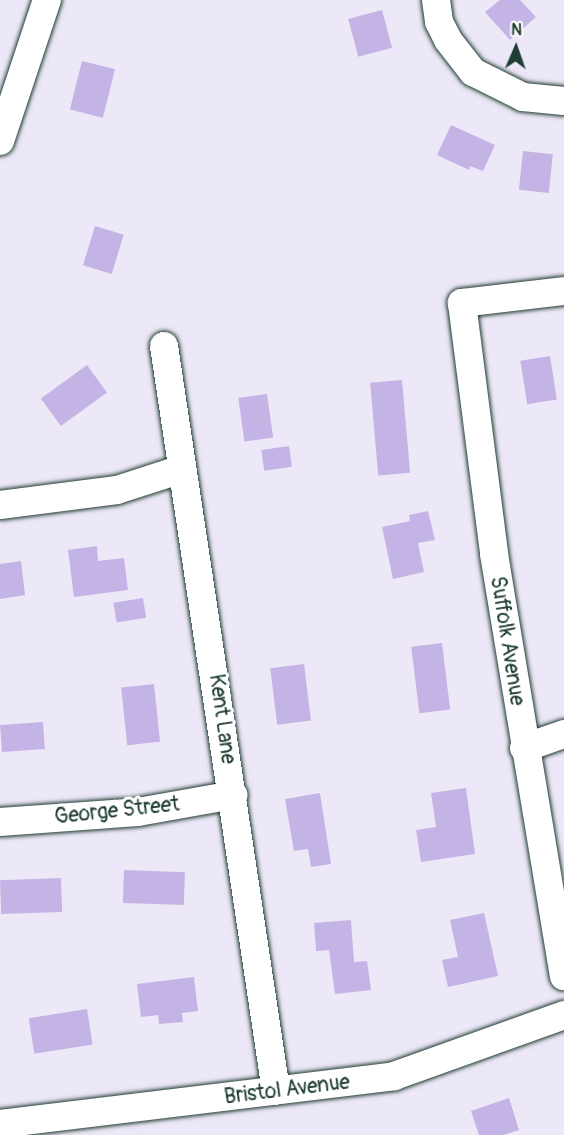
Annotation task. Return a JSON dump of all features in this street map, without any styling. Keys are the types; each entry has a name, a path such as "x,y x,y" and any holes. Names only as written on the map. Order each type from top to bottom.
{"street":[{"path":"0,141 47,0"},
{"path":"436,0 439,22 448,39 473,72 523,97 564,101"},
{"name":"Suffolk Avenue","path":"564,291 462,303 470,387 524,748 564,976"},
{"name":"Kent Lane","path":"164,346 276,1091"},
{"path":"0,505 117,490 182,469"},
{"path":"524,748 564,734"},
{"name":"George Street","path":"0,822 138,812 233,795"},
{"name":"Bristol Avenue","path":"0,1124 394,1076 564,1015"}],"building":[{"path":"500,0 520,0 536,17 510,40 485,12"},
{"path":"382,10 392,48 358,57 348,19"},
{"path":"82,61 115,69 103,118 70,110"},
{"path":"451,125 495,145 483,171 470,166 469,170 437,155"},
{"path":"523,151 553,154 549,193 519,190"},
{"path":"95,226 124,235 112,274 83,265"},
{"path":"550,356 557,399 527,404 520,361"},
{"path":"87,365 107,393 61,426 41,399"},
{"path":"402,380 410,473 378,475 370,383"},
{"path":"267,394 273,438 244,442 238,398"},
{"path":"289,446 292,467 264,471 261,450"},
{"path":"428,511 435,540 418,543 424,572 393,579 382,527 410,521 409,515"},
{"path":"97,546 98,561 124,558 128,590 74,597 68,550"},
{"path":"21,561 25,595 0,599 0,564"},
{"path":"143,598 146,618 116,622 113,603"},
{"path":"442,643 450,710 419,713 411,647"},
{"path":"304,664 311,721 277,725 270,668"},
{"path":"154,684 160,742 127,745 121,687"},
{"path":"43,722 45,749 2,752 0,725"},
{"path":"466,788 475,854 421,862 416,830 436,827 431,793"},
{"path":"320,793 331,864 311,867 308,849 294,851 285,799"},
{"path":"124,870 185,872 184,905 123,903"},
{"path":"61,878 62,912 1,914 0,880"},
{"path":"484,913 498,976 448,987 442,960 458,957 450,920"},
{"path":"351,920 354,962 367,961 371,990 335,994 329,950 316,951 314,923"},
{"path":"194,977 198,1011 182,1013 183,1022 159,1024 158,1015 141,1017 137,984"},
{"path":"87,1009 93,1045 34,1054 29,1018"},
{"path":"509,1098 519,1130 503,1135 479,1135 471,1111"}]}
